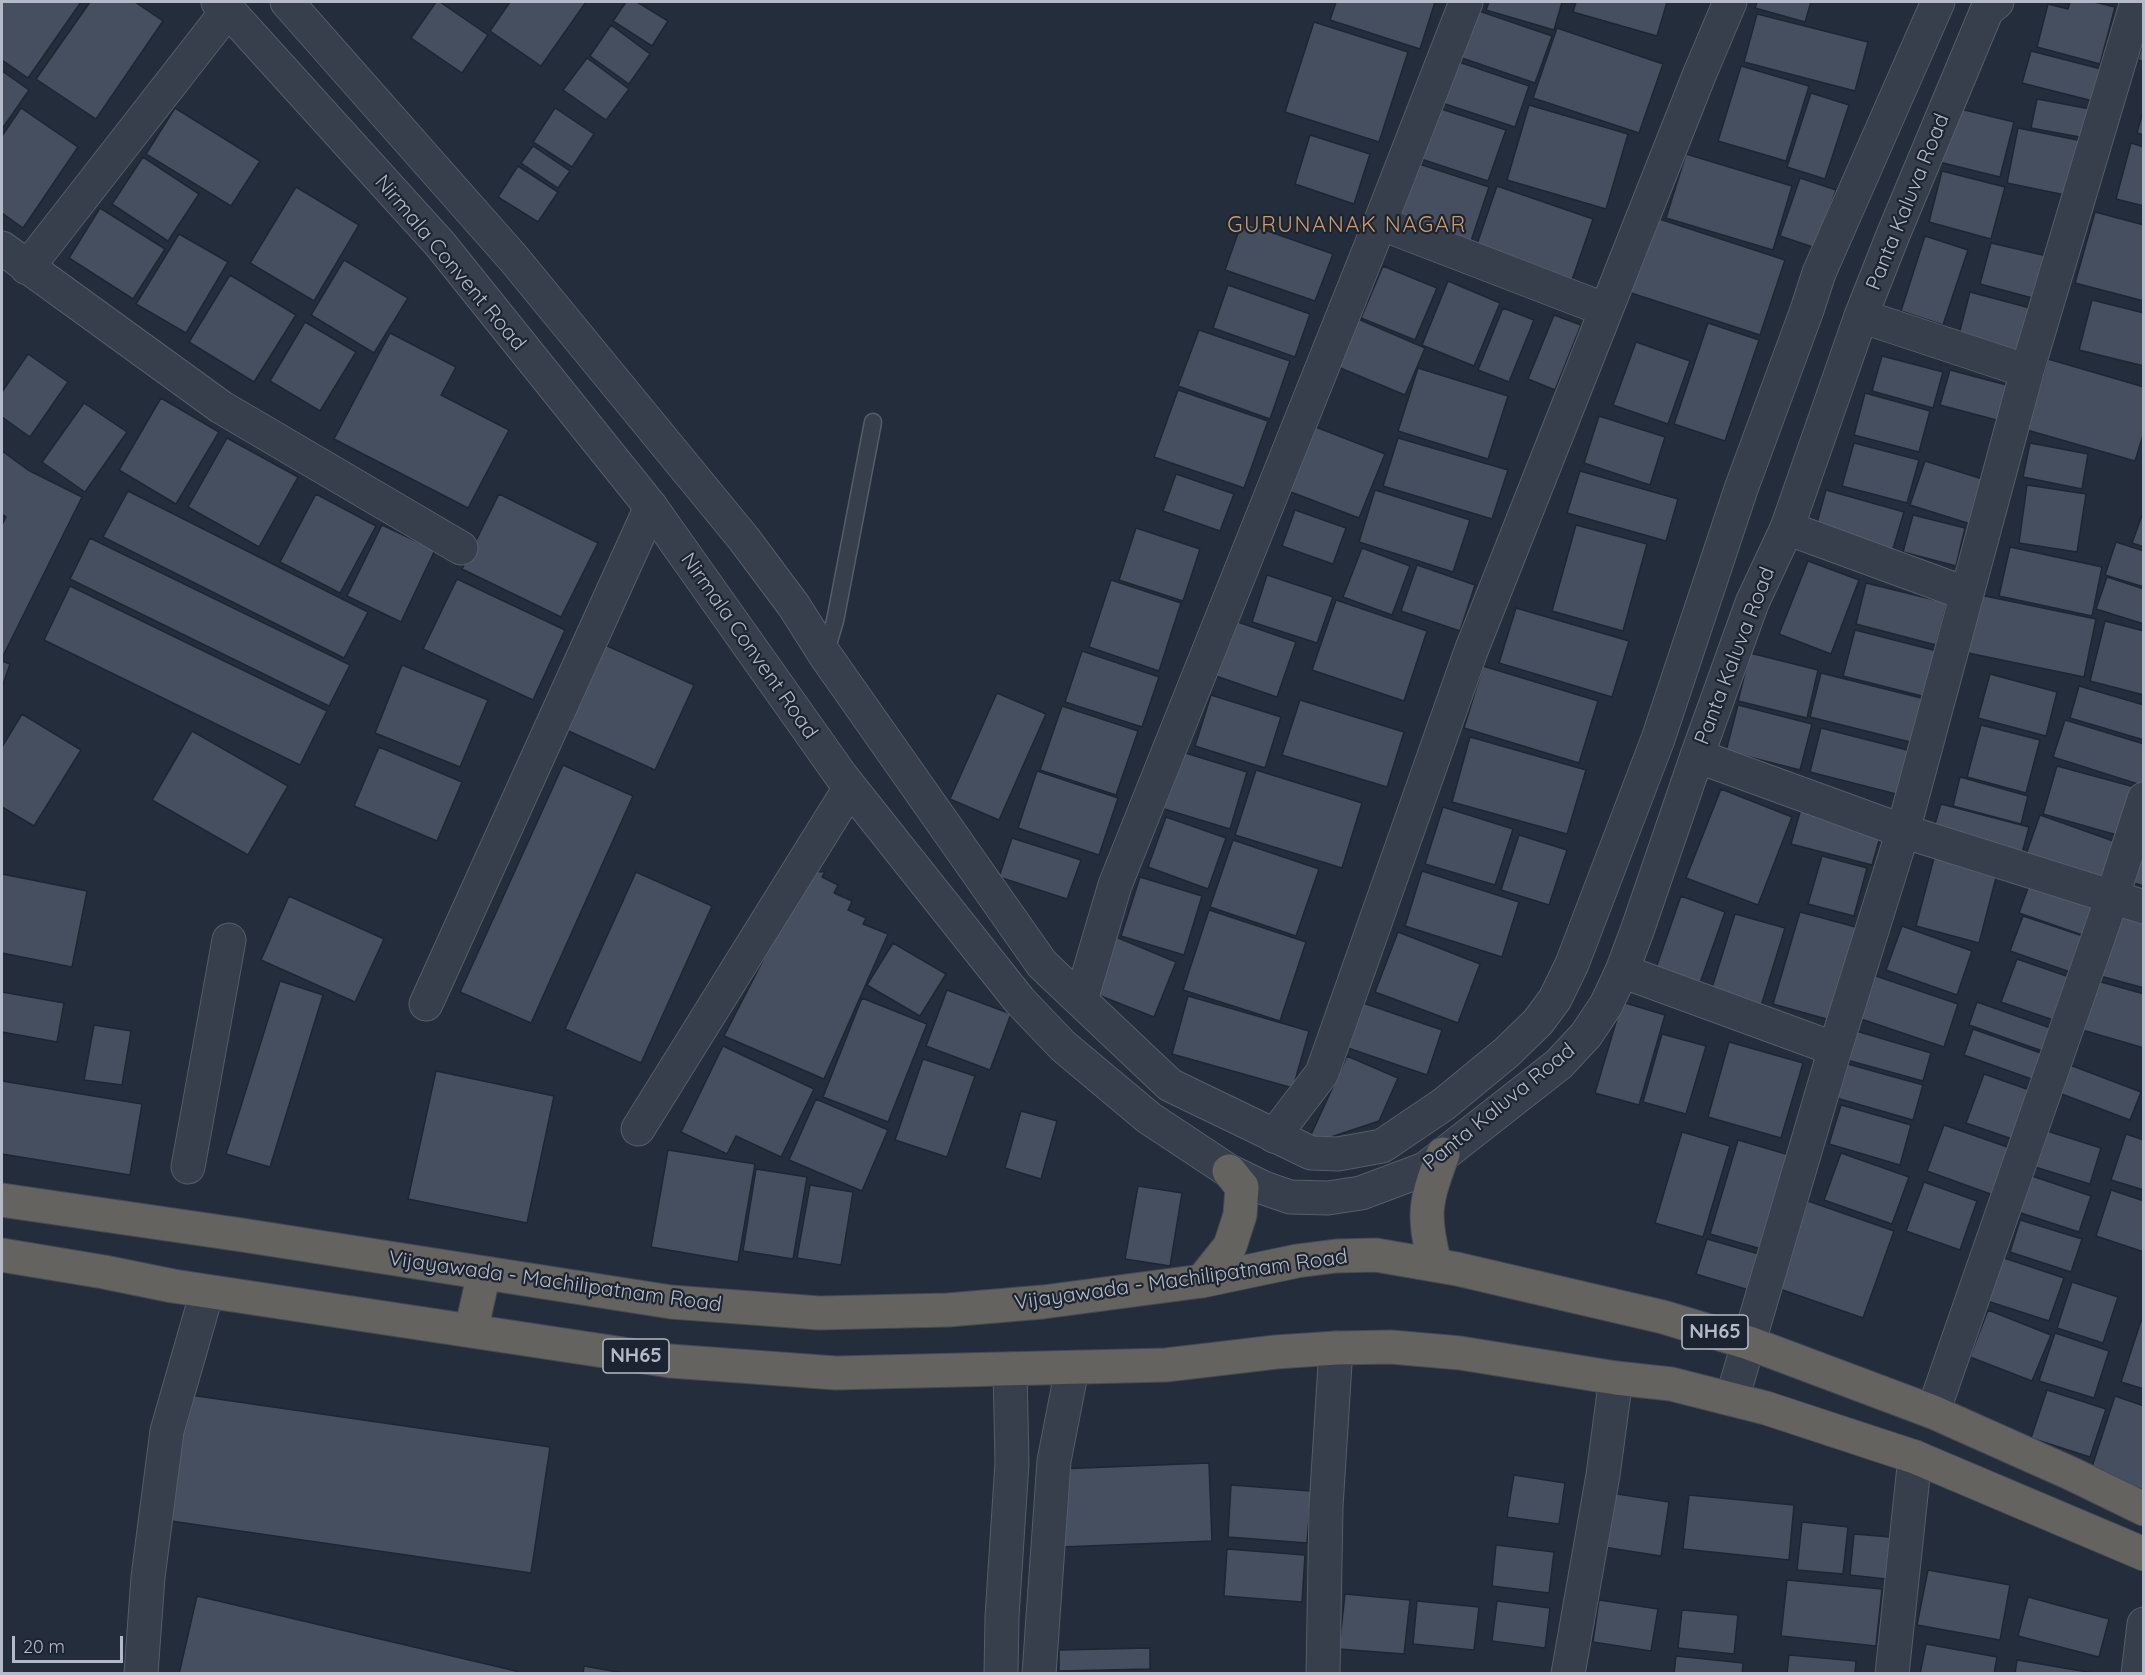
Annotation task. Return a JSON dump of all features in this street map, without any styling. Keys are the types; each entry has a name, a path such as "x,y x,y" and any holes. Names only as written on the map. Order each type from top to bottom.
{"highway":[{"path":"1435,1264 1427,1235 1426,1214 1429,1191 1443,1154"},
{"path":"1202,1281 1230,1246 1240,1215 1242,1186 1229,1171"},
{"name":"Vijayawada - Machilipatnam Road","path":"2,1200 671,1302 819,1313 948,1310 1043,1302 1202,1281 1297,1261 1336,1256 1376,1255 1435,1264 1663,1317 1749,1342 1933,1412 2144,1509"},
{"name":"NH65","path":"2,1255 207,1292 670,1361 836,1373 1166,1365 1276,1352 1336,1348 1391,1347 1460,1353 1616,1378 1671,1384 1766,1408 1916,1457 2144,1554"},
{"path":"471,1331 484,1273"}],"street":[{"path":"287,2 514,259 744,539 794,606 825,655 1042,964 1170,1085 1274,1136 1322,1073 1472,651 1730,2"},
{"path":"1081,1000 1115,885 1466,2"},
{"name":"Panta Kaluva Road","path":"1274,1136 1311,1153 1338,1154 1382,1146 1444,1104 1530,1030 1555,999 1572,963 1658,739 1741,489 1819,273 1938,2"},
{"name":"Panta Kaluva Road","path":"1342,1196 1361,1193 1425,1169 1558,1064 1586,1035 1605,1005 1622,971 1752,603 1787,528 1861,316 1988,10 1997,2"},
{"path":"1732,1399 1835,1049 1903,831 2027,371 2137,2"},
{"path":"223,6 14,258 221,406 460,548"},
{"name":"Nirmala Convent Road","path":"223,6 440,244 651,507 850,788 1020,1001 1063,1046 1149,1118 1229,1171 1264,1188 1290,1197 1342,1196"},
{"path":"1380,223 1606,310"},
{"path":"1861,316 2027,371"},
{"path":"426,1004 651,507"},
{"path":"1787,528 1967,594"},
{"path":"1697,756 1903,831 2144,907"},
{"path":"638,1129 850,788"},
{"path":"1933,1412 2112,898 2144,799"},
{"path":"188,1167 230,940"},
{"path":"1622,971 1835,1049"},
{"path":"141,1674 148,1576 166,1431 207,1292"},
{"path":"1323,1674 1326,1507 1336,1348"},
{"path":"1001,1674 1002,1617 1012,1463 1010,1369"},
{"path":"1039,1674 1054,1461 1072,1369"},
{"path":"1568,1674 1604,1475 1616,1378"},
{"path":"1892,1674 1916,1457"},
{"path":"2138,1674 2144,1624"}],"lane":[{"path":"825,655 835,621 873,422"}],"building":[{"path":"2,2 81,2 28,78 2,60"},
{"path":"90,2 135,2 163,21 96,119 36,79"},
{"path":"436,2 440,2 488,35 462,73 411,38"},
{"path":"510,2 586,2 541,66 490,31"},
{"path":"626,2 637,2 668,21 652,46 613,21"},
{"path":"1336,2 1435,2 1420,49 1330,20"},
{"path":"1489,2 1562,2 1554,30 1486,10"},
{"path":"1576,2 1667,2 1657,36 1573,12"},
{"path":"1757,2 1811,2 1805,22 1755,8"},
{"path":"2070,2 2094,2 2115,7 2100,64 2037,47 2048,4 2068,9"},
{"path":"1476,10 1552,36 1535,83 1459,57"},
{"path":"1757,14 1868,42 1855,91 1744,62"},
{"path":"1314,22 1408,52 1379,142 1285,112"},
{"path":"611,25 650,54 629,84 590,56"},
{"path":"1557,28 1663,64 1639,133 1533,98"},
{"path":"2144,40 2144,62 2138,60"},
{"path":"2031,51 2101,69 2093,101 2022,83"},
{"path":"587,58 629,89 606,120 563,90"},
{"path":"1453,60 1529,86 1515,127 1439,102"},
{"path":"1741,66 1809,86 1786,161 1718,141"},
{"path":"2,71 29,90 2,129"},
{"path":"1811,93 1849,105 1825,179 1787,167"},
{"path":"2037,99 2090,109 2085,138 2031,128"},
{"path":"1429,105 1506,130 1488,181 1412,156"},
{"path":"1529,105 1628,134 1606,209 1507,180"},
{"path":"1948,106 2014,122 2000,177 1935,161"},
{"path":"21,108 78,147 23,228 2,213 2,136"},
{"path":"175,108 260,161 231,206 146,154"},
{"path":"555,108 594,134 572,167 533,142"},
{"path":"2144,108 2144,135 2137,133"},
{"path":"2018,128 2082,141 2070,196 2007,183"},
{"path":"1310,135 1370,154 1354,204 1295,184"},
{"path":"2131,143 2144,147 2144,206 2116,199"},
{"path":"533,146 570,171 558,188 521,163"},
{"path":"1686,154 1792,186 1773,250 1666,218"},
{"path":"143,157 199,194 168,241 112,204"},
{"path":"1407,160 1489,187 1469,247 1388,219"},
{"path":"518,166 558,192 538,222 498,197"},
{"path":"1942,171 2005,187 1991,239 1929,222"},
{"path":"1800,178 1836,190 1816,248 1780,236"},
{"path":"1497,186 1593,219 1572,280 1476,247"},
{"path":"296,187 359,225 314,301 250,263"},
{"path":"100,208 165,249 133,299 69,258"},
{"path":"2095,212 2144,225 2144,301 2075,283"},
{"path":"1647,215 1785,260 1760,335 1622,290"},
{"path":"1242,222 1333,254 1315,301 1225,270"},
{"path":"179,234 228,262 186,333 136,304"},
{"path":"1925,236 1968,250 1943,325 1901,311"},
{"path":"1991,243 2051,257 2040,300 1980,284"},
{"path":"344,260 408,298 374,353 311,315"},
{"path":"1383,266 1437,288 1415,340 1361,318"},
{"path":"230,275 296,315 254,382 189,342"},
{"path":"1448,281 1500,303 1474,366 1422,345"},
{"path":"1228,285 1310,314 1295,357 1213,328"},
{"path":"1970,292 2030,308 2017,353 1958,338"},
{"path":"2092,300 2144,313 2144,366 2079,350"},
{"path":"1503,308 1534,320 1509,382 1478,370"},
{"path":"1554,315 1581,325 1555,390 1528,379"},
{"path":"1358,319 1425,348 1405,395 1338,367"},
{"path":"305,322 356,352 320,411 270,381"},
{"path":"1708,323 1759,340 1725,441 1674,424"},
{"path":"1199,330 1290,361 1270,419 1178,386"},
{"path":"390,333 456,367 441,395 509,430 468,508 334,439"},
{"path":"1636,342 1690,361 1668,424 1613,405"},
{"path":"28,354 68,382 30,437 2,417 2,392"},
{"path":"1882,356 1943,372 1933,408 1872,391"},
{"path":"2048,359 2144,387 2144,432 2135,461 2027,430"},
{"path":"1418,368 1508,396 1488,459 1398,431"},
{"path":"1950,370 2014,387 2004,422 1940,405"},
{"path":"1178,390 1268,421 1244,488 1154,457"},
{"path":"1865,393 1930,411 1919,452 1854,435"},
{"path":"161,398 219,432 176,504 119,470"},
{"path":"84,403 127,432 85,492 42,462"},
{"path":"1599,416 1665,437 1650,485 1584,463"},
{"path":"1308,424 1385,454 1359,518 1283,489"},
{"path":"227,438 298,477 259,547 188,507"},
{"path":"1398,438 1508,470 1492,519 1383,486"},
{"path":"1854,443 1919,460 1907,503 1842,486"},
{"path":"2030,443 2088,454 2082,489 2023,477"},
{"path":"2,451 28,470 82,497 3,656 2,525 6,517 2,514"},
{"path":"1925,461 1992,482 1977,526 1910,505"},
{"path":"1580,471 1678,499 1666,541 1567,513"},
{"path":"1176,474 1234,494 1220,531 1163,511"},
{"path":"2027,485 2086,494 2077,552 2019,543"},
{"path":"1375,490 1470,520 1453,572 1359,542"},
{"path":"1826,490 1904,512 1892,552 1815,530"},
{"path":"128,491 368,612 344,658 103,537"},
{"path":"316,494 376,526 340,593 280,562"},
{"path":"499,494 598,543 561,617 462,569"},
{"path":"1295,510 1346,528 1333,564 1282,546"},
{"path":"2144,510 2144,547 2132,543"},
{"path":"1913,515 1965,528 1956,566 1903,552"},
{"path":"382,525 435,550 401,622 347,596"},
{"path":"1576,525 1647,544 1623,631 1552,611"},
{"path":"1136,528 1200,549 1183,601 1119,580"},
{"path":"90,538 350,665 329,706 70,579"},
{"path":"2116,542 2144,551 2144,587 2105,575"},
{"path":"2010,547 2102,567 2092,616 1999,596"},
{"path":"1362,548 1410,566 1392,615 1343,597"},
{"path":"1808,561 1859,580 1831,654 1779,634"},
{"path":"1417,565 1475,585 1460,631 1401,611"},
{"path":"1267,575 1333,597 1317,643 1252,622"},
{"path":"2107,577 2144,589 2144,624 2096,609"},
{"path":"457,579 565,630 533,700 423,649"},
{"path":"1111,580 1181,603 1159,671 1089,647"},
{"path":"1866,583 1947,603 1936,645 1856,624"},
{"path":"70,586 327,711 300,765 44,640"},
{"path":"1980,595 2096,619 2084,677 1968,653"},
{"path":"1336,600 1427,631 1404,701 1312,670"},
{"path":"1516,608 1629,641 1612,697 1499,663"},
{"path":"1232,620 1296,642 1277,697 1213,675"},
{"path":"2105,621 2144,631 2144,695 2090,681"},
{"path":"1855,630 1937,651 1926,697 1843,676"},
{"path":"603,644 694,685 655,770 564,729"},
{"path":"1082,651 1159,677 1142,727 1065,702"},
{"path":"1750,653 1818,670 1807,718 1738,701"},
{"path":"2,661 10,664 2,687"},
{"path":"402,665 488,700 460,767 375,733"},
{"path":"1483,666 1598,701 1579,763 1464,728"},
{"path":"1821,673 1925,699 1914,743 1810,717"},
{"path":"1990,674 2057,692 2046,736 1978,718"},
{"path":"2079,686 2144,705 2144,740 2070,718"},
{"path":"997,693 1046,714 999,820 950,799"},
{"path":"1211,695 1281,717 1265,768 1195,746"},
{"path":"1300,700 1404,732 1387,787 1282,755"},
{"path":"1738,705 1812,724 1800,770 1726,751"},
{"path":"1062,706 1138,731 1116,795 1040,770"},
{"path":"22,714 81,750 34,826 2,807 2,747"},
{"path":"2065,720 2144,744 2144,779 2141,785 2053,757"},
{"path":"1981,725 2040,740 2026,793 1967,777"},
{"path":"1821,728 1915,752 1904,796 1810,772"},
{"path":"192,731 288,786 248,855 152,800"},
{"path":"1470,737 1586,770 1567,834 1452,802"},
{"path":"379,747 462,782 437,841 354,806"},
{"path":"1179,751 1247,772 1230,829 1161,808"},
{"path":"563,765 633,796 531,1023 460,992"},
{"path":"2057,766 2138,788 2124,837 2043,814"},
{"path":"1256,770 1362,803 1342,868 1235,835"},
{"path":"1037,771 1118,798 1099,855 1018,828"},
{"path":"1960,777 2028,796 2021,824 1953,806"},
{"path":"1721,789 1792,817 1758,905 1686,878"},
{"path":"1941,804 2029,827 2021,857 1932,834"},
{"path":"1802,805 1883,827 1872,865 1791,844"},
{"path":"1443,807 1513,829 1495,885 1425,864"},
{"path":"2040,815 2116,842 2100,886 2024,860"},
{"path":"2144,815 2144,886 2124,880"},
{"path":"1166,817 1226,838 1208,889 1148,867"},
{"path":"1519,835 1567,850 1549,905 1501,890"},
{"path":"1012,838 1081,860 1067,899 999,877"},
{"path":"1233,840 1319,869 1296,936 1210,907"},
{"path":"1935,854 1998,870 1979,943 1916,926"},
{"path":"1822,856 1867,868 1854,916 1808,904"},
{"path":"809,871 825,872 822,877 838,885 834,893 852,901 848,910 866,918 863,924 888,934 824,1079 724,1036"},
{"path":"1422,871 1519,902 1502,957 1405,926"},
{"path":"636,872 712,906 641,1063 565,1029"},
{"path":"2,874 87,891 72,967 2,953"},
{"path":"2033,874 2104,899 2091,938 2019,913"},
{"path":"1140,877 1202,896 1184,955 1121,936"},
{"path":"289,896 384,939 355,1002 261,960"},
{"path":"1681,896 1725,912 1699,986 1655,971"},
{"path":"1209,910 1306,942 1280,1021 1183,990"},
{"path":"1800,912 1863,929 1837,1022 1773,1004"},
{"path":"1735,914 1785,928 1761,1006 1711,991"},
{"path":"2116,915 2144,922 2144,988 2100,976"},
{"path":"2023,916 2086,937 2073,973 2010,951"},
{"path":"1902,926 1972,951 1957,995 1886,970"},
{"path":"1398,932 1480,964 1458,1023 1375,992"},
{"path":"1111,935 1176,962 1154,1017 1088,991"},
{"path":"893,943 946,974 920,1016 867,985"},
{"path":"2017,959 2075,979 2059,1022 2001,1002"},
{"path":"1873,975 1958,1004 1944,1047 1858,1018"},
{"path":"2094,980 2144,994 2144,1048 2079,1029"},
{"path":"280,981 323,995 270,1167 226,1154"},
{"path":"947,990 1011,1014 990,1070 926,1046"},
{"path":"2,992 64,1003 57,1042 2,1032"},
{"path":"1188,996 1309,1031 1293,1088 1172,1054"},
{"path":"862,998 927,1024 888,1122 823,1097"},
{"path":"1622,1002 1665,1015 1639,1105 1595,1093"},
{"path":"1977,1002 2059,1031 2051,1054 1969,1025"},
{"path":"1363,1003 1442,1030 1427,1075 1348,1048"},
{"path":"94,1025 131,1031 122,1085 84,1080"},
{"path":"1973,1029 2049,1056 2040,1082 1964,1055"},
{"path":"1856,1031 1931,1053 1923,1081 1847,1060"},
{"path":"1662,1034 1706,1046 1686,1114 1643,1102"},
{"path":"1729,1042 1803,1063 1781,1138 1708,1117"},
{"path":"723,1046 814,1089 781,1157 736,1136 727,1154 681,1132"},
{"path":"1347,1056 1398,1078 1379,1121 1319,1141 1310,1137"},
{"path":"923,1059 975,1076 947,1157 895,1140"},
{"path":"1844,1063 1923,1085 1913,1120 1833,1097"},
{"path":"2070,1065 2141,1092 2130,1120 2059,1093"},
{"path":"436,1071 554,1096 527,1223 408,1199"},
{"path":"1984,1074 2038,1093 2021,1142 1966,1123"},
{"path":"2,1081 142,1104 130,1175 2,1154"},
{"path":"816,1099 888,1130 862,1191 789,1160"},
{"path":"1841,1105 1911,1125 1900,1165 1829,1144"},
{"path":"1021,1111 1057,1121 1041,1179 1005,1168"},
{"path":"1944,1125 2013,1149 1996,1196 1927,1171"},
{"path":"2047,1131 2101,1148 2090,1184 2035,1167"},
{"path":"1682,1132 1730,1146 1703,1237 1655,1223"},
{"path":"2126,1134 2144,1140 2144,1190 2111,1180"},
{"path":"1738,1140 1796,1157 1768,1251 1710,1234"},
{"path":"668,1150 755,1164 738,1262 651,1247"},
{"path":"1841,1153 1909,1177 1892,1224 1824,1200"},
{"path":"756,1169 807,1177 793,1259 743,1251"},
{"path":"2029,1175 2091,1196 2079,1232 2018,1212"},
{"path":"1924,1182 1977,1201 1960,1250 1906,1231"},
{"path":"810,1185 853,1192 841,1265 797,1258"},
{"path":"1138,1186 1182,1193 1170,1266 1125,1259"},
{"path":"2111,1190 2144,1201 2144,1252 2096,1236"},
{"path":"1808,1201 1894,1231 1863,1318 1777,1288"},
{"path":"2020,1220 2082,1239 2071,1272 2010,1252"},
{"path":"1707,1239 1762,1255 1752,1291 1696,1274"},
{"path":"1995,1255 2064,1278 2049,1321 1981,1299"},
{"path":"2072,1282 2118,1297 2103,1343 2057,1328"},
{"path":"1988,1310 2051,1335 2032,1381 1970,1357"},
{"path":"2141,1321 2144,1322 2144,1389 2121,1382"},
{"path":"2055,1333 2109,1351 2094,1398 2039,1381"},
{"path":"2047,1390 2106,1409 2090,1457 2031,1438"},
{"path":"183,1394 550,1447 531,1573 164,1520"},
{"path":"2115,1396 2144,1406 2144,1490 2090,1473"},
{"path":"1209,1463 1212,1541 1061,1547 1058,1469"},
{"path":"1514,1475 1565,1483 1559,1524 1507,1517"},
{"path":"1231,1485 1311,1491 1307,1543 1228,1537"},
{"path":"1611,1493 1669,1502 1661,1556 1603,1547"},
{"path":"1689,1495 1794,1505 1789,1560 1683,1549"},
{"path":"1802,1522 1848,1527 1843,1574 1797,1570"},
{"path":"1854,1534 1890,1537 1886,1579 1850,1575"},
{"path":"1496,1545 1554,1552 1549,1593 1492,1586"},
{"path":"1227,1549 1305,1555 1302,1602 1224,1596"},
{"path":"1928,1570 2010,1585 2000,1640 1917,1625"},
{"path":"1787,1580 1882,1589 1876,1646 1781,1636"},
{"path":"1345,1594 1410,1600 1404,1654 1339,1649"},
{"path":"197,1596 516,1671 516,1674 179,1674"},
{"path":"2028,1597 2109,1619 2099,1657 2018,1636"},
{"path":"1599,1600 1658,1609 1651,1651 1593,1642"},
{"path":"1417,1601 1479,1607 1474,1650 1413,1644"},
{"path":"1497,1601 1550,1608 1545,1648 1492,1641"},
{"path":"1682,1610 1738,1615 1734,1654 1678,1648"},
{"path":"1926,1644 1997,1657 1994,1674 1920,1674"},
{"path":"1150,1648 1150,1669 1059,1671 1059,1650"},
{"path":"1789,1655 1856,1661 1855,1674 1787,1674"},
{"path":"1676,1656 1743,1663 1742,1674 1674,1674"},
{"path":"2017,1660 2099,1674 2015,1674"},
{"path":"584,1666 629,1674 583,1674"}],"district":[{"name":"GURUNANAK NAGAR","path":"1347,225"}]}
